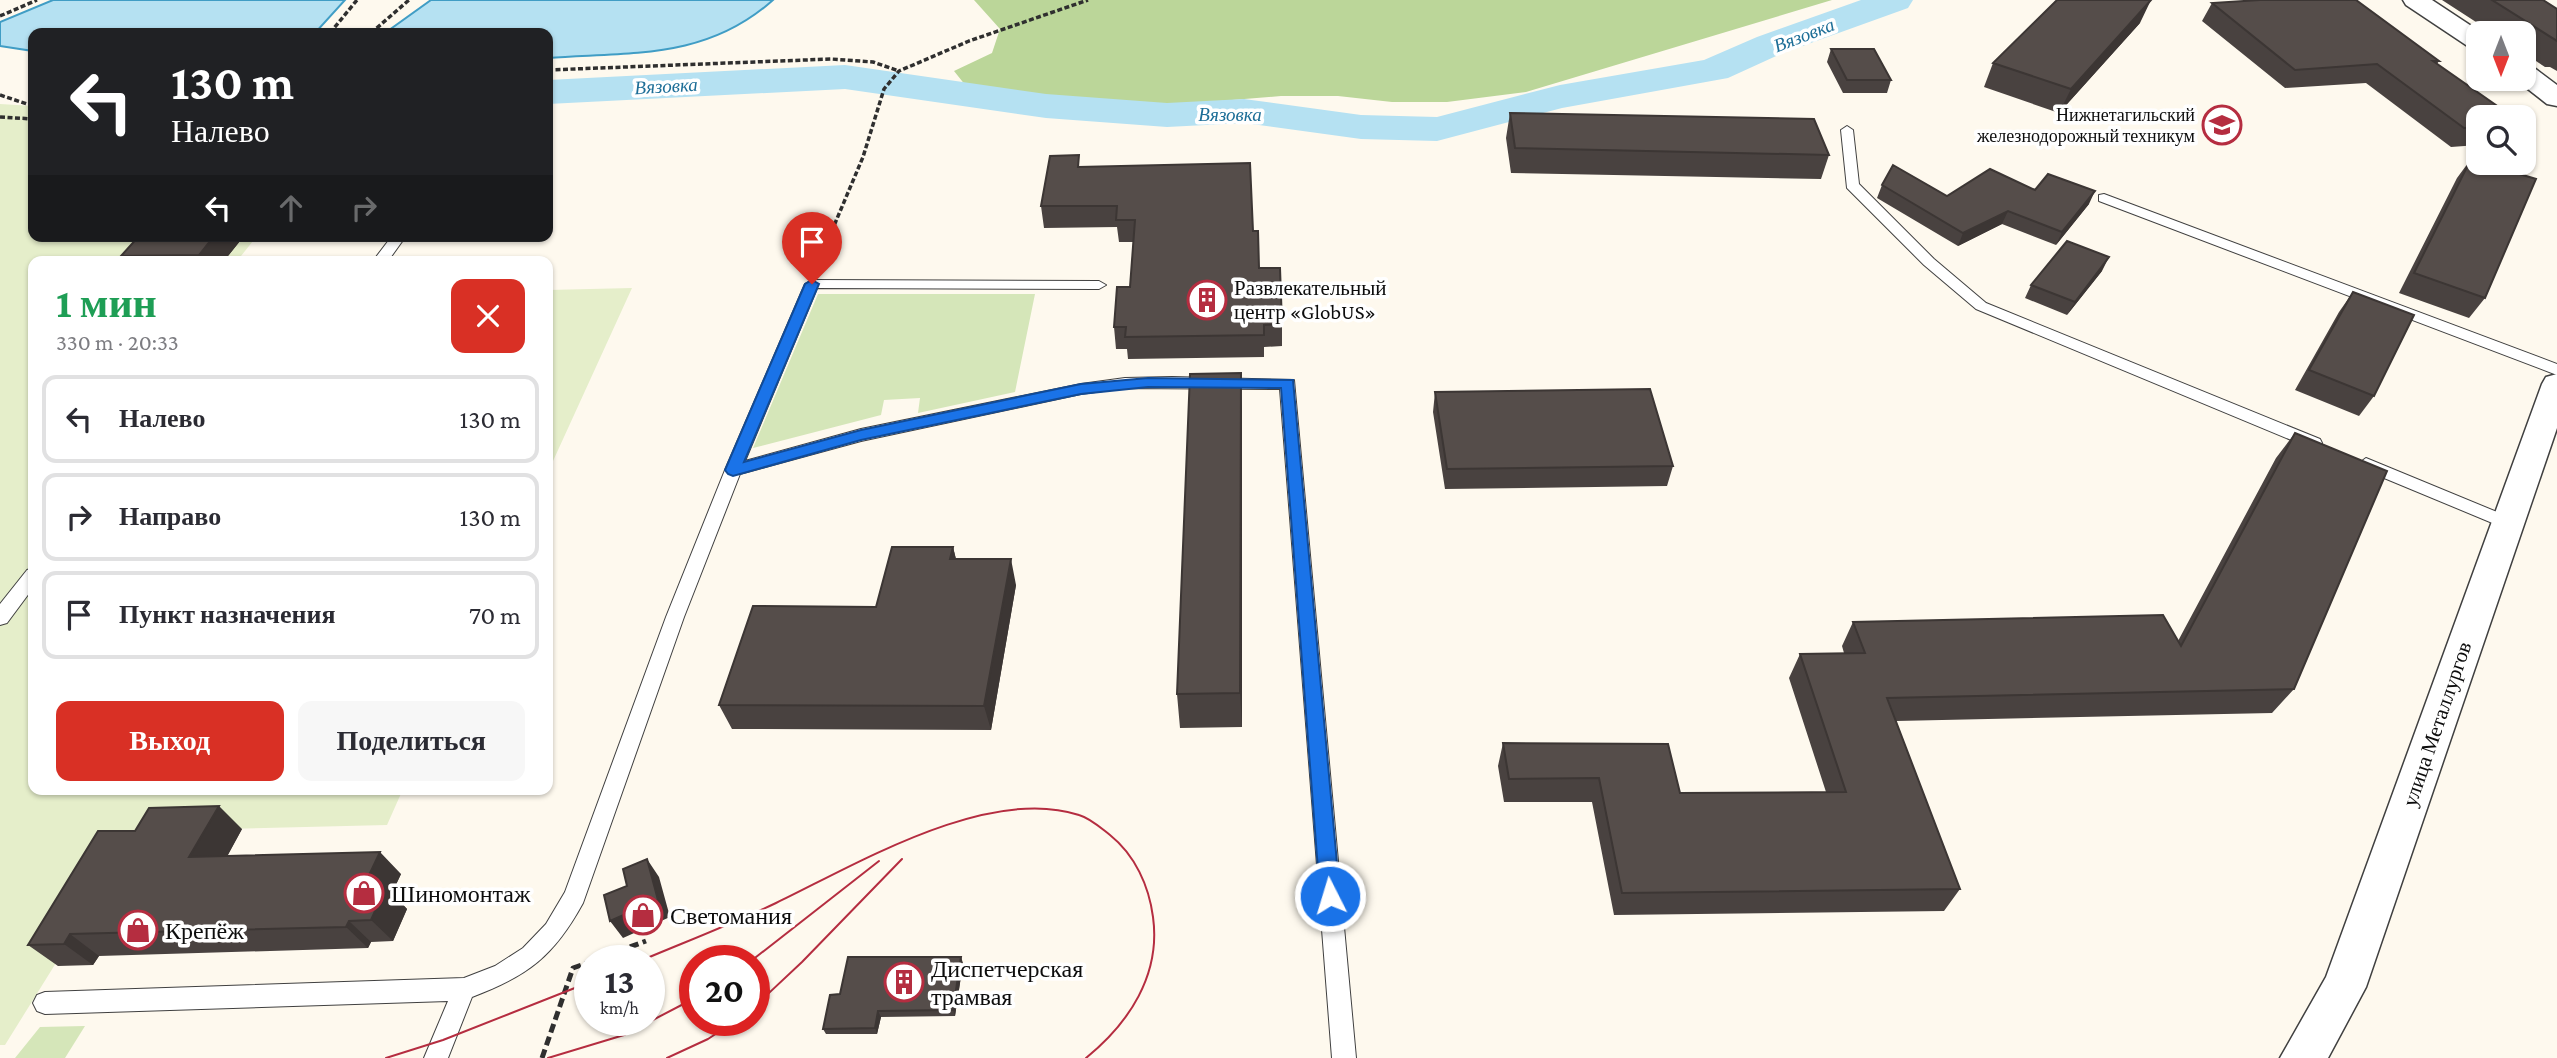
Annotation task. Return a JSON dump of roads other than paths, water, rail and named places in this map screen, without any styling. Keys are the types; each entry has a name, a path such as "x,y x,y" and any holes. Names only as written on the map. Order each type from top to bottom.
{"street":[{"path":"2415,0 2466,34"},
{"path":"2536,82 2557,98"},
{"name":"улица Металлургов","path":"2303,1058 2344,987 2557,384"}],"lane":[{"path":"1847,130 1852,186 1929,262 1982,306 2328,449"},
{"path":"2104,198 2557,370"},
{"path":"384,256 395,242"},
{"path":"45,1003 464,989 495,978 534,954 551,937 575,896 675,617 733,470 812,284 1099,285"},
{"path":"733,470 861,435 1081,389 1160,382 1288,384 1344,1058"},
{"path":"2354,459 2508,523"},
{"path":"0,618 28,582"},
{"path":"436,1058 464,989"}],"water":[{"path":"53,0 345,0 320,28 28,28 28,50 0,46 0,22"},
{"path":"431,0 773,0 748,19 721,34 694,43 638,53 553,58 553,28 392,28"}],"waterway":[{"name":"Вязовка","path":"553,92 845,77 1046,106 1167,115 1244,111 1361,127 1437,129 1560,97 1714,70 1770,45 1895,0"}],"tram line":[{"path":"665,950 759,911 883,850 964,819 1005,811 1043,809 1079,815 1110,835 1134,862 1148,894 1154,938 1152,959 1139,996 1116,1029 1086,1058"},
{"path":"770,992 902,859"},
{"path":"770,946 879,861"},
{"path":"386,1058 443,1040 574,988"},
{"path":"548,1058 624,1035 679,1006"},
{"path":"667,1058 713,1036"}],"place":[{"name":"Нижнетагильский железнодорожный техникум","path":"2222,125"},
{"name":"Развлекательный центр «GlobUS»","path":"1207,300"},
{"name":"Шиномонтаж","path":"364,893"},
{"name":"Светомания","path":"643,915"},
{"name":"Крепёж","path":"138,930"},
{"name":"Диспетчерская трамвая","path":"904,982"}]}
